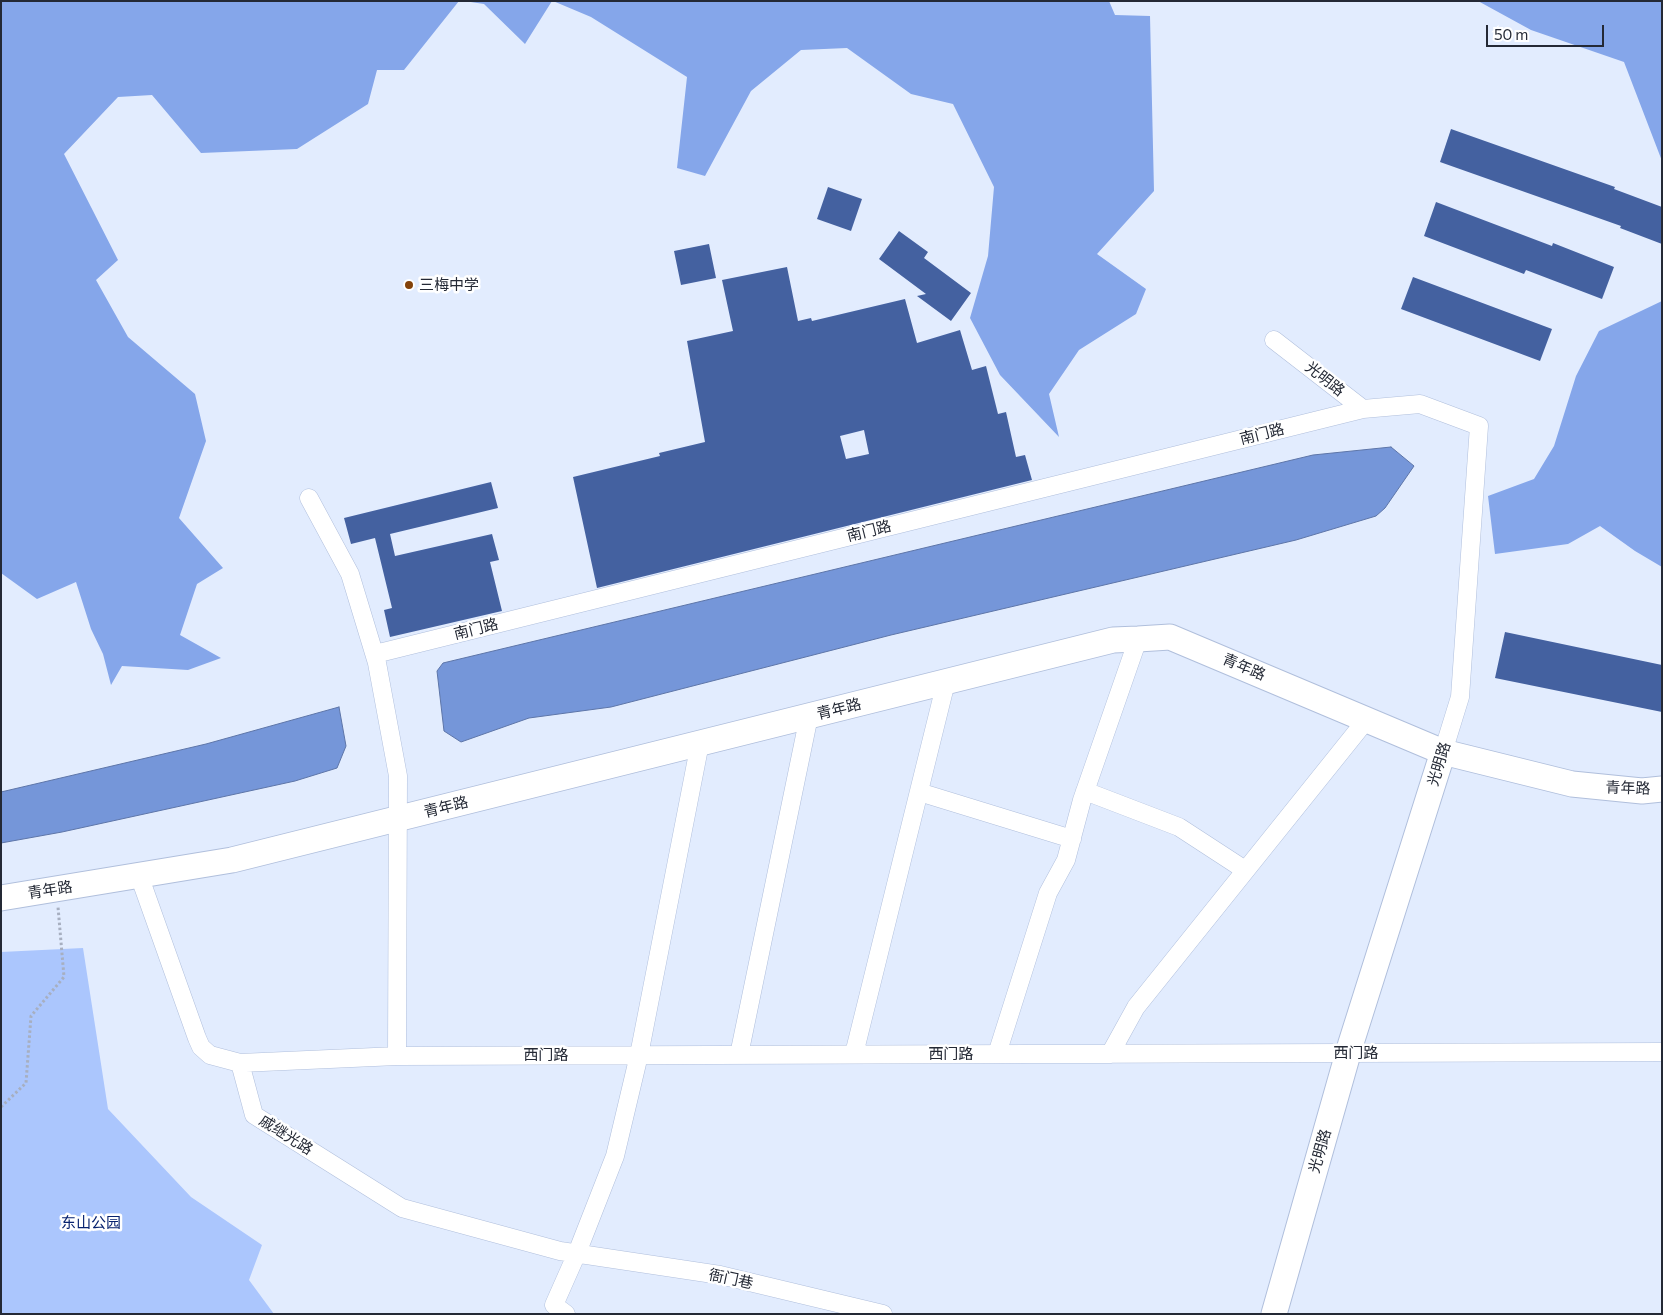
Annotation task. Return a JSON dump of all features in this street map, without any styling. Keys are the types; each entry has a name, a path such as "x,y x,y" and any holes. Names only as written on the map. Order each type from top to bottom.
{"main road":[{"name":"青年路","path":"1,898 232,860 1113,640 1170,636 1443,752 1572,784 1642,791 1662,789"},
{"name":"光明路","path":"1274,1314 1348,1053 1443,752"}],"street":[{"name":"光明路","path":"1274,340 1363,409 1420,404 1479,426 1460,697 1443,752"},
{"name":"南门路","path":"376,659 1363,409"},
{"path":"309,498 350,574 376,659 398,776 397,1056"},
{"path":"997,1054 1048,893 1066,860 1085,791 1138,639"},
{"path":"854,1054 946,682"},
{"path":"739,1055 809,716"},
{"path":"1110,1054 1136,1007 1367,719"},
{"path":"566,1314 554,1305 577,1253 615,1156 639,1055 700,743"},
{"path":"1085,791 1179,827 1246,870"},
{"path":"919,792 1072,839"},
{"path":"139,875 201,1047 210,1055 240,1063"},
{"name":"西门路","path":"240,1063 397,1056 1662,1052"},
{"name":"戚继光路","path":"240,1063 254,1115 402,1208 560,1251 577,1253"},
{"name":"衙门巷","path":"577,1253 720,1275 883,1314"}],"path":[{"path":"1,1107 26,1084 31,1016 64,977 57,889"}],"green space":[{"name":"东山公园","path":"83,948 108,1109 191,1197 262,1245 249,1280 274,1314 1,1314 1,952"}],"shaded area":[{"path":"1,1 459,1 404,70 377,70 368,104 297,149 201,153 152,95 118,97 64,154 118,260 96,280 128,337 195,394 206,441 179,518 223,568 197,584 180,635 221,658 188,670 122,666 111,685 103,654 91,629 76,582 37,599 1,573"},
{"path":"464,1 552,1 525,44 484,4"},
{"path":"553,1 1109,1 1115,15 1150,16 1154,191 1097,254 1146,289 1136,314 1079,350 1049,394 1059,437 1000,375 970,318 988,256 994,187 953,104 911,94 847,48 801,50 751,91 705,176 677,168 687,77 591,17"},
{"path":"1478,1 1662,1 1662,161 1624,62 1531,30"},
{"path":"1662,301 1662,567 1635,551 1600,526 1568,544 1495,554 1488,496 1534,479 1554,446 1576,376 1599,331"},
{"path":"1391,447 1414,466 1385,508 1376,516 1296,540 891,635 611,707 529,718 461,742 444,731 437,671 443,663 1313,455"},
{"path":"339,707 346,746 337,768 295,781 62,832 1,843 1,792 206,744"}],"building":[{"path":"1451,129 1615,187 1614,189 1662,207 1662,244 1620,228 1621,226 1440,162"},
{"path":"828,187 862,199 851,231 817,219"},
{"path":"1436,202 1552,246 1553,243 1614,267 1602,299 1526,270 1524,274 1424,236"},
{"path":"899,231 928,252 924,258 971,293 951,321 917,296 926,294 879,259"},
{"path":"709,244 716,278 681,285 674,251"},
{"path":"787,267 798,321 811,318 812,321 905,299 917,343 960,330 972,370 986,366 998,414 1006,412 1016,457 1025,455 1032,480 597,588 573,477 660,456 659,453 705,442 687,341 733,331 722,280","holes":["864,430 869,454 846,459 840,436"]},
{"path":"1413,277 1552,329 1540,361 1401,309"},
{"path":"491,482 498,508 390,534 395,556 492,534 499,560 490,562 502,611 390,637 384,610 392,608 375,538 351,544 344,518"},
{"path":"1505,632 1662,665 1662,712 1495,678"}],"place":[{"name":"三梅中学","path":"409,285"}]}
